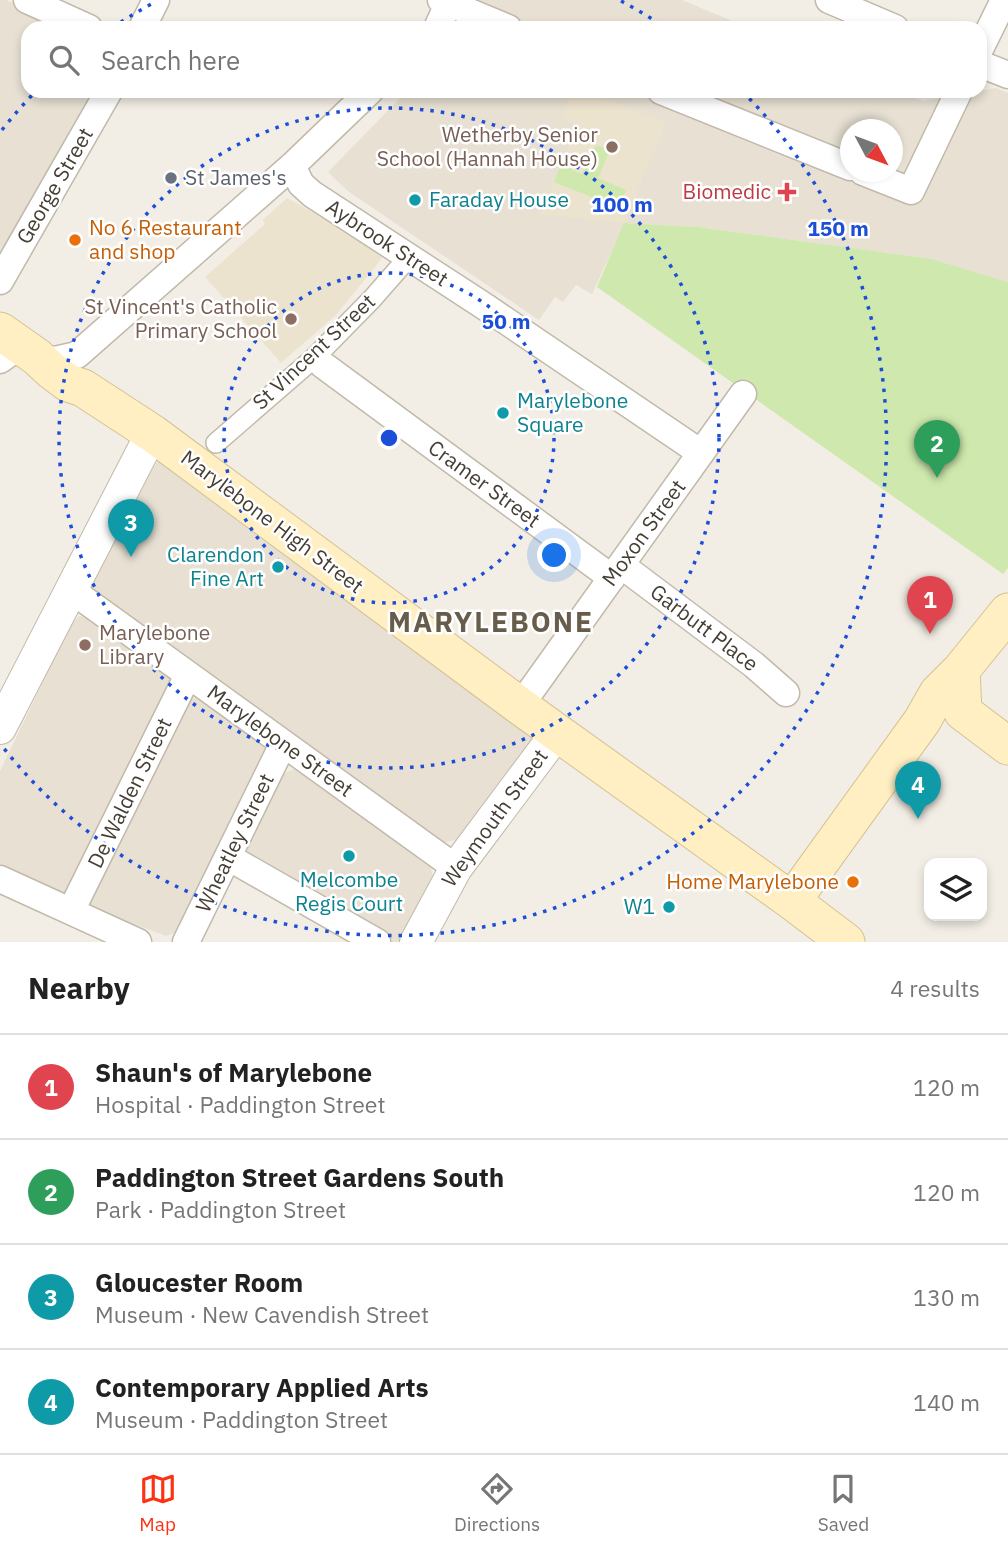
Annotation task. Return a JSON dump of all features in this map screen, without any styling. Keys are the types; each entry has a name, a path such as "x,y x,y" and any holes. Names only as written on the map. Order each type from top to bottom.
{"main road":[{"name":"Marylebone High Street","path":"10,341 68,383 80,372 152,433 520,706 846,942"},
{"path":"799,906 938,693 961,670 1008,612"},
{"path":"961,670 963,712"},
{"path":"922,721 946,712 963,712 1008,746"}],"street":[{"path":"27,0 74,21"},
{"path":"146,21 156,0"},
{"path":"829,0 878,21"},
{"path":"987,35 1004,0"},
{"path":"440,21 447,1 492,21"},
{"path":"987,67 1008,75"},
{"name":"George Street","path":"0,281 105,98"},
{"path":"80,372 363,98"},
{"path":"678,98 840,163"},
{"path":"888,182 911,191 957,98"},
{"name":"Aybrook Street","path":"292,166 301,184 312,194 701,453"},
{"name":"St Vincent Street","path":"216,443 318,362 408,258"},
{"name":"Cramer Street","path":"318,362 617,572"},
{"name":"Moxon Street","path":"520,706 743,394"},
{"path":"0,728 152,433"},
{"name":"Garbutt Place","path":"617,572 754,665 786,693"},
{"name":"Marylebone Street","path":"71,590 456,868"},
{"name":"De Walden Street","path":"71,912 188,675"},
{"name":"Weymouth Street","path":"416,942 456,868 557,733"},
{"name":"Wheatley Street","path":"186,942 283,744"},
{"path":"228,857 377,942"},
{"path":"0,879 138,942"}],"shaded area":[{"path":"0,0 6,0 52,21 21,21 21,98 89,98 57,161 0,251"},
{"path":"476,0 682,0 732,21 467,21"},
{"path":"996,88 1008,93 1008,282 932,259 697,227 625,223 592,294 576,285 563,302 555,297 539,320 349,192 328,172 400,98 916,98 923,101 940,98 987,98 987,90"},
{"name":"Wetherby Senior School (Hannah House)","path":"569,98 603,98 666,123 624,223 541,214 577,125 561,118"},
{"path":"287,198 327,220 383,257 337,314 281,363 205,277 265,224 263,220"},
{"path":"164,460 536,737 457,840 438,840 93,591 93,582 154,467 158,461"},
{"path":"79,616 172,680 67,895 0,865 0,771 70,626"},
{"path":"193,698 261,743 266,750 174,933 166,936 94,909 89,903 188,700"},
{"path":"294,769 299,770 431,868 433,877 401,942 389,942 243,852 283,774"}],"green space":[{"path":"593,148 605,148 608,155 598,178 626,190 619,208 554,182 564,158 574,162 571,170 582,174"},
{"path":"624,223 697,227 932,259 1008,282 1008,568 1003,574 597,287"}],"place":[{"name":"Wetherby Senior School (Hannah House)","path":"612,147"},
{"name":"St James's","path":"171,178"},
{"name":"Biomedic","path":"787,192"},
{"name":"Faraday House","path":"415,200"},
{"name":"No 6 Restaurant and shop","path":"75,240"},
{"name":"St Vincent's Catholic Primary School","path":"291,319"},
{"name":"Marylebone Square","path":"503,413"},
{"name":"Paddington Street Gardens South","path":"937,478"},
{"name":"Gloucester Room","path":"131,557"},
{"name":"Clarendon Fine Art","path":"278,567"},
{"name":"Shaun's of Marylebone","path":"930,634"},
{"name":"Marylebone Library","path":"85,645"},
{"name":"Contemporary Applied Arts","path":"918,819"},
{"name":"Melcombe Regis Court","path":"349,856"},
{"name":"Home Marylebone","path":"853,882"},
{"name":"W1","path":"669,907"}],"district":[{"name":"MARYLEBONE","path":"491,622"}]}
